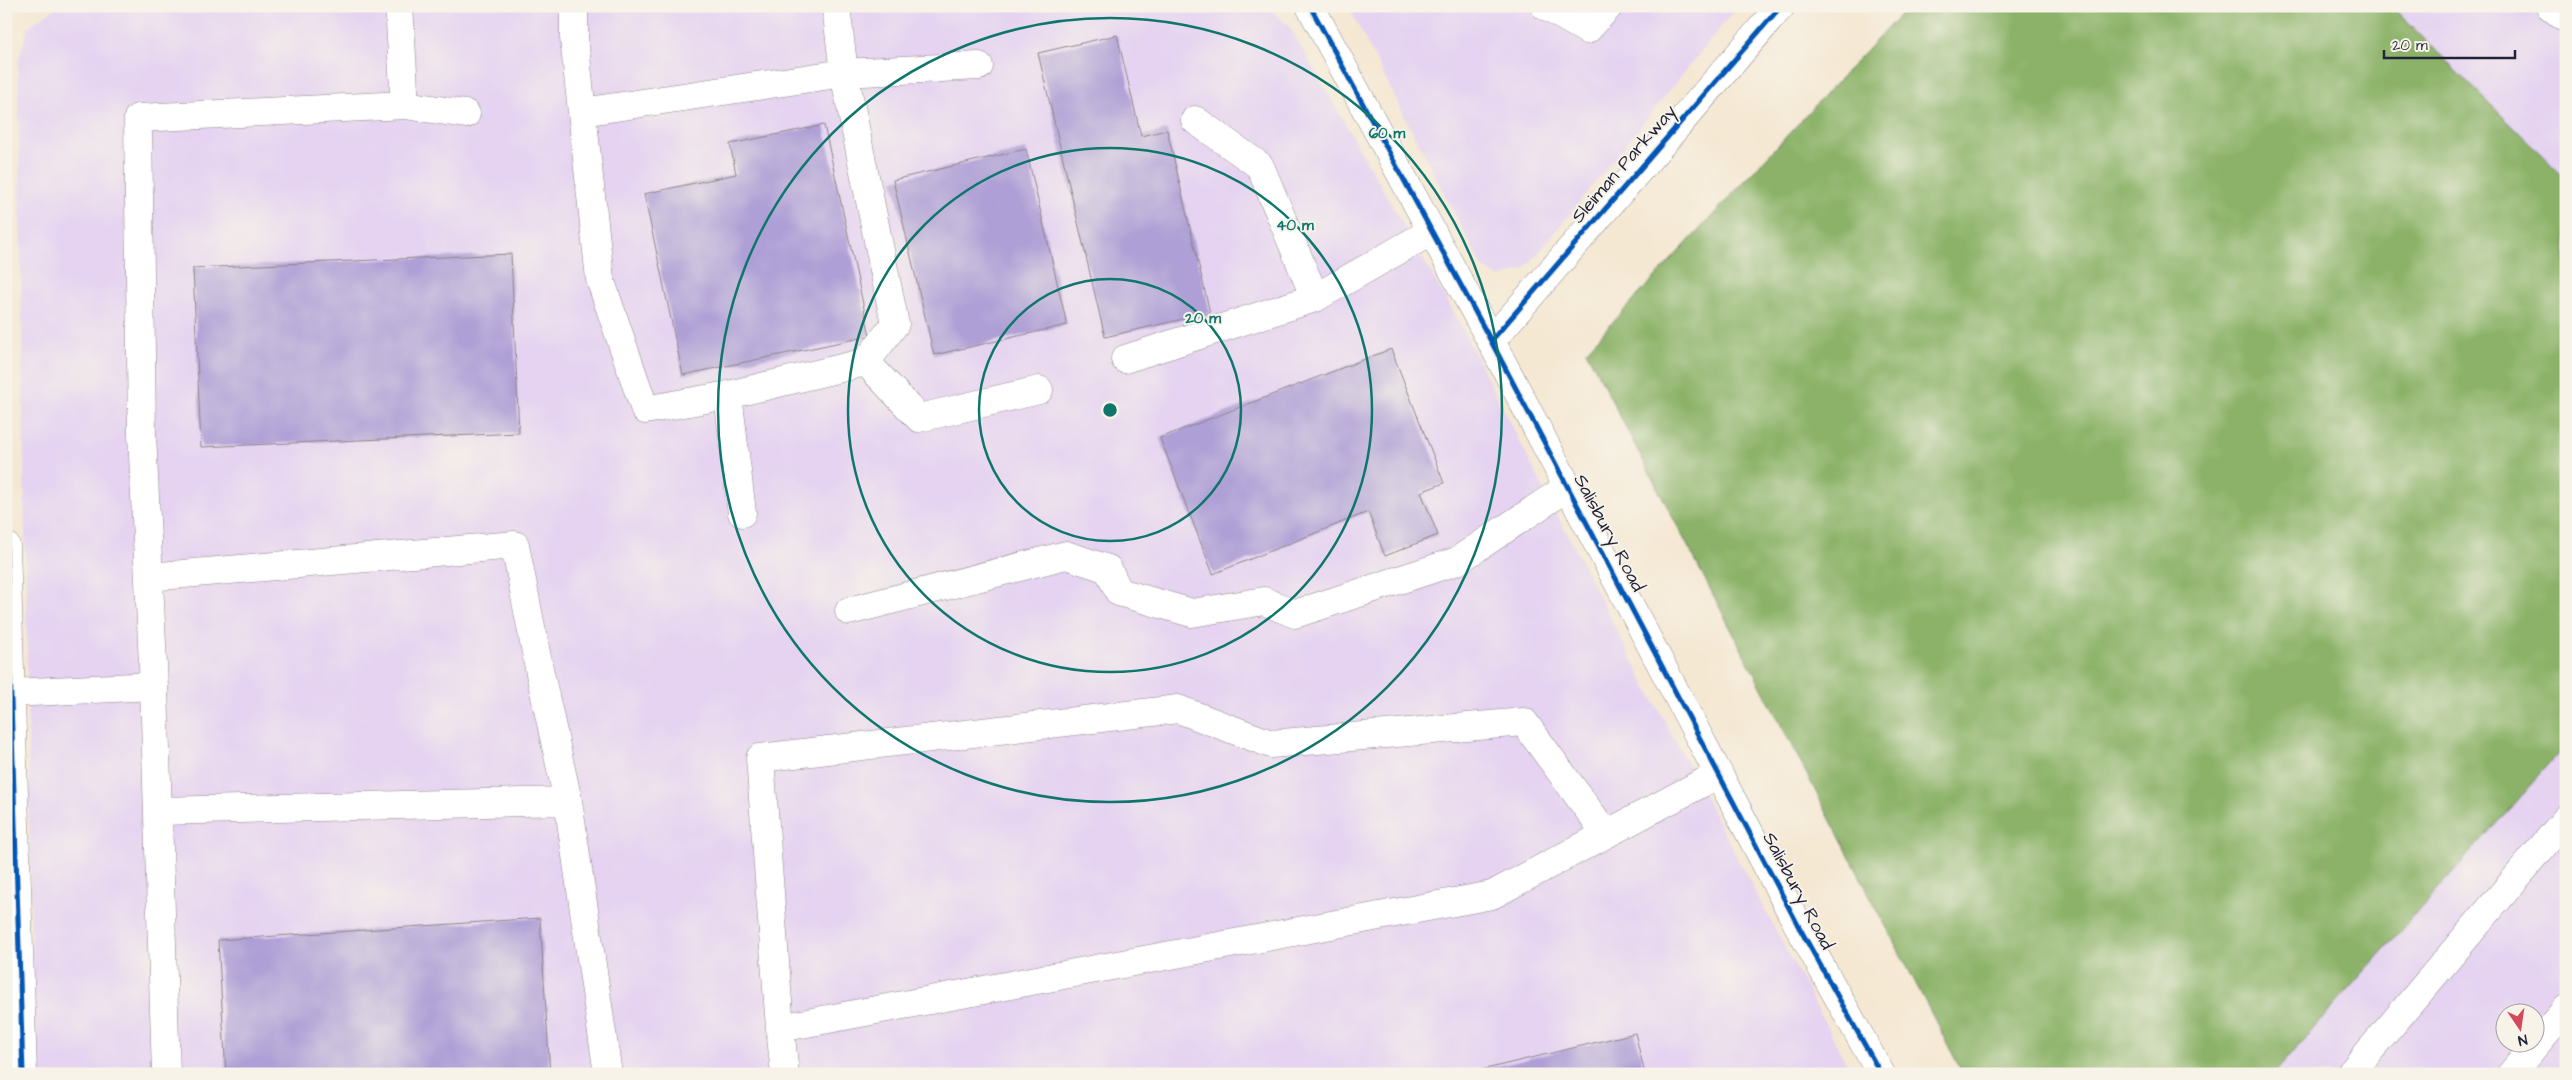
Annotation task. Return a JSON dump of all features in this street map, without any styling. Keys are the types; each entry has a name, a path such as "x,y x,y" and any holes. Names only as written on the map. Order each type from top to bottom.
{"street":[{"path":"399,6 405,105"},
{"path":"574,6 574,38 600,279 645,410 728,395 866,362 895,324 844,73 836,6"},
{"name":"Salisbury Road","path":"1310,6 1491,340 1719,774 1881,1074"},
{"path":"1545,6 1587,30 1609,6"},
{"name":"Sleiman Parkway","path":"1491,340 1781,6"},
{"path":"2550,6 2566,19"},
{"path":"582,112 844,73 979,66"},
{"path":"166,1074 154,686 142,434 138,118 405,105 466,114"},
{"path":"1195,120 1260,166 1315,298"},
{"path":"1124,359 1315,298 1432,232"},
{"path":"866,362 919,418 1040,390"},
{"path":"728,395 742,513"},
{"path":"849,612 1066,555 1108,569 1119,592 1192,614 1264,600 1295,614 1457,561 1568,487"},
{"path":"149,577 515,545 568,801 608,1074"},
{"path":"6,546 11,692 9,723 23,1074"},
{"path":"11,692 154,686"},
{"path":"785,1074 760,758 1178,709 1271,744 1524,722 1606,834"},
{"path":"780,1028 1492,894 1719,774"},
{"path":"158,811 568,801"},
{"path":"2350,1074 2566,819"},
{"path":"2510,1074 2566,1009"}],"shaded area":[{"path":"58,6 1266,6 1289,26 1455,315 1610,618 1852,1074 33,1074 18,64 28,27"},
{"path":"1348,6 1738,6 1525,269 1500,278 1482,267"},
{"path":"2391,6 2566,6 2566,179"},
{"path":"2566,745 2566,1074 2273,1074"}],"green space":[{"path":"1908,6 2391,6 2566,179 2566,745 2273,1074 1963,1074 1586,351"}],"building":[{"path":"1117,35 1141,136 1167,130 1210,313 1105,337 1038,53"},
{"path":"824,125 870,336 683,375 644,194 736,174 730,144"},
{"path":"1026,149 1067,325 934,355 893,180"},
{"path":"511,254 519,433 201,447 193,268"},
{"path":"1391,349 1444,483 1421,492 1438,535 1385,556 1368,512 1213,574 1160,438"},
{"path":"540,918 550,1074 226,1074 218,940"},
{"path":"1635,1033 1645,1074 1469,1074 1469,1073"},
{"path":"1225,1070 1226,1074 1212,1074 1212,1073"}],"cycle path":[{"path":"1310,6 1491,341 1799,927 1881,1074"},
{"path":"1491,341 1781,6"},
{"path":"6,546 23,1074"}]}
